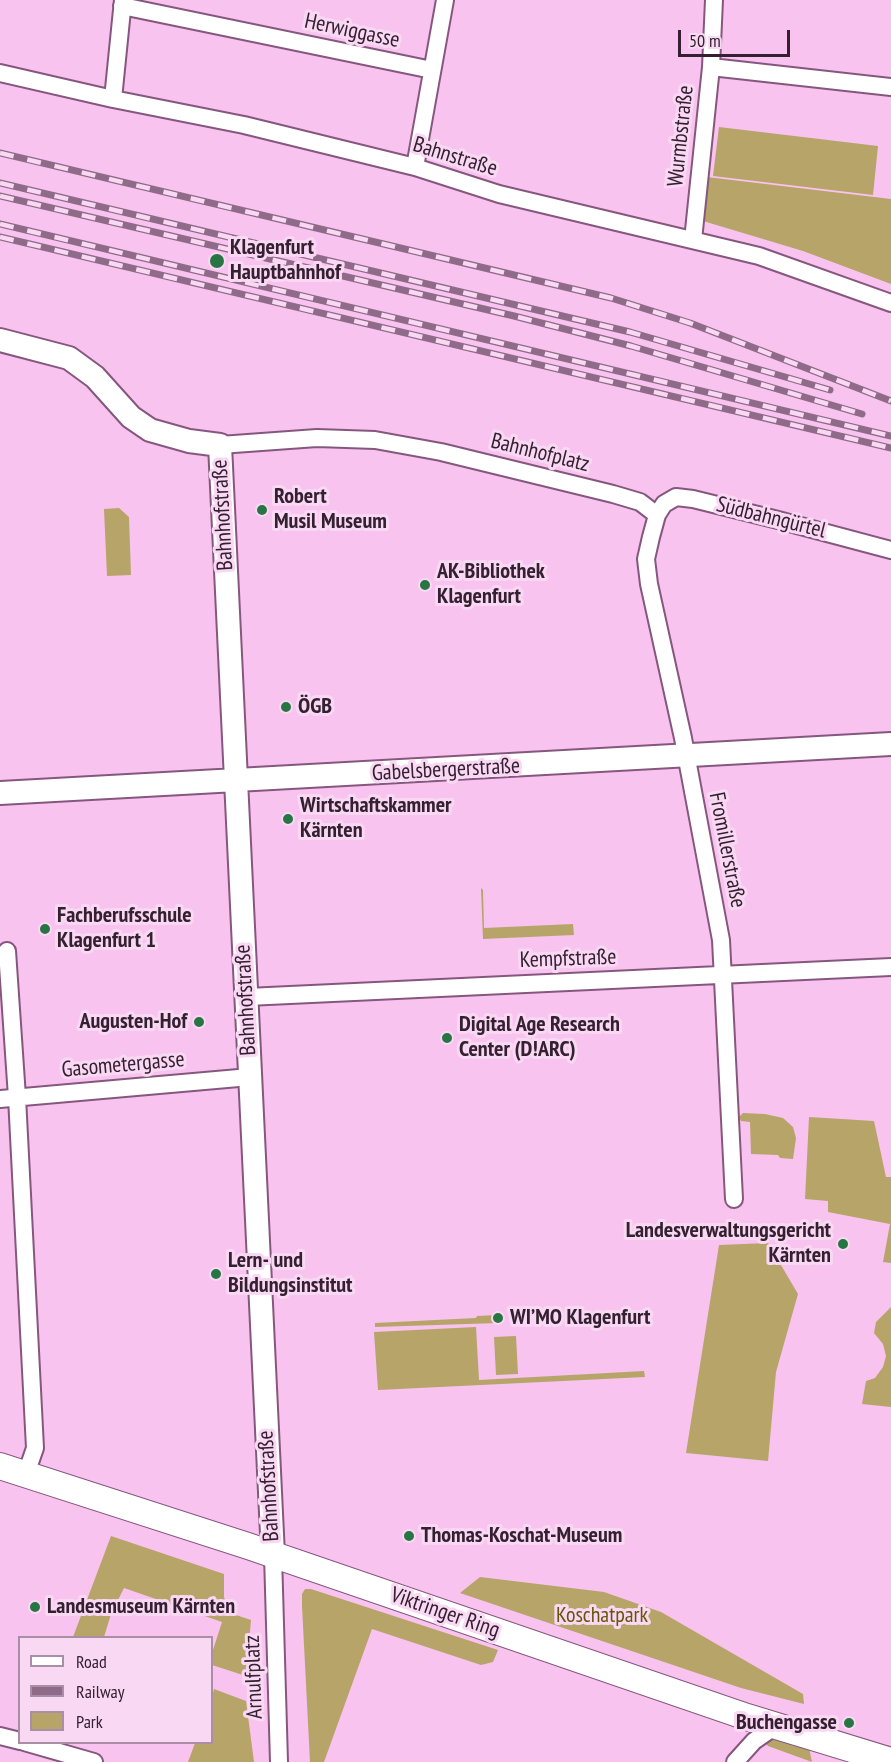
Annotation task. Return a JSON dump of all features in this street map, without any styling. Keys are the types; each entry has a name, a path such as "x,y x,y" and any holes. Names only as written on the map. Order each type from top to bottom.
{"main road":[{"name":"Viktringer Ring","path":"0,1466 891,1761"}],"street":[{"path":"415,167 445,0"},
{"name":"Wurmbstraße","path":"693,240 711,67 714,0"},
{"path":"113,99 123,3"},
{"name":"Herwiggasse","path":"123,3 432,70"},
{"path":"711,67 891,87"},
{"name":"Bahnstraße","path":"0,73 113,99 244,125 415,167 500,195 693,240 787,265 891,303"},
{"path":"0,340 69,358 95,376 131,417 150,430 189,441 220,445"},
{"name":"Bahnhofplatz","path":"220,445 328,438 375,440 613,494 640,502 657,515"},
{"name":"Bahnhofstraße","path":"220,445 273,1555"},
{"name":"Südbahngürtel","path":"657,515 664,504 676,497 693,499 891,550"},
{"name":"Fromillerstraße","path":"657,515 646,559 649,584 686,756 721,940 734,1199"},
{"name":"Gabelsbergerstraße","path":"0,793 891,744"},
{"path":"7,951 35,1448 26,1474"},
{"name":"Kempfstraße","path":"247,997 891,967"},
{"name":"Gasometergasse","path":"0,1099 250,1077"},
{"name":"Arnulfplatz","path":"273,1555 279,1762"},
{"path":"735,1762 754,1741 777,1725"},
{"path":"0,1736 18,1740"},
{"path":"28,1744 94,1762"}],"green space":[{"path":"719,127 878,146 873,195 713,176"},
{"path":"707,177 891,199 891,284 803,251 703,221"},
{"path":"119,508 129,517 131,575 107,576 104,509"},
{"path":"481,888 483,890 484,928 573,924 574,935 483,939"},
{"path":"743,1113 783,1118 793,1127 796,1138 793,1159 780,1158 778,1155 751,1154 750,1122 741,1121 739,1117"},
{"path":"809,1117 874,1121 886,1177 891,1177 891,1263 883,1262 890,1224 828,1212 828,1201 805,1199"},
{"path":"768,1243 798,1294 776,1372 768,1461 686,1453 719,1245"},
{"path":"891,1307 891,1407 862,1404 866,1381 875,1378 883,1367 886,1356 883,1344 874,1333 876,1322"},
{"path":"497,1315 498,1323 375,1327 375,1323"},
{"path":"476,1327 479,1380 644,1371 645,1377 378,1390 374,1332"},
{"path":"516,1336 518,1374 496,1375 494,1337"},
{"path":"111,1536 224,1574 224,1597 230,1613 251,1620 246,1676 213,1665 213,1650 222,1622 124,1588 111,1614 104,1636 73,1636"},
{"name":"Koschatpark","path":"480,1577 604,1592 661,1612 803,1694 804,1704 741,1688 460,1593"},
{"path":"305,1589 311,1589 498,1650 493,1662 481,1665 372,1629 324,1762 310,1762 302,1606 302,1594"},
{"path":"214,1689 246,1701 254,1762 188,1762 195,1744 213,1744"},
{"path":"770,1734 809,1748 812,1762 768,1746 762,1739"}],"railway":[{"path":"0,153 611,298 690,323 891,401"},
{"path":"0,183 630,332 830,390"},
{"path":"0,196 514,316 631,346 862,414"},
{"path":"0,224 891,436"},
{"path":"0,237 891,448"}],"place":[{"name":"Klagenfurt Hauptbahnhof","path":"217,261"},
{"name":"Robert Musil Museum","path":"262,510"},
{"name":"AK-Bibliothek Klagenfurt","path":"425,585"},
{"name":"ÖGB","path":"286,707"},
{"name":"Wirtschaftskammer Kärnten","path":"288,819"},
{"name":"Fachberufsschule Klagenfurt 1","path":"45,929"},
{"name":"Augusten-Hof","path":"199,1022"},
{"name":"Digital Age Research Center (D!ARC)","path":"447,1038"},
{"name":"Landesverwaltungsgericht Kärnten","path":"843,1244"},
{"name":"Lern- und Bildungsinstitut","path":"216,1274"},
{"name":"WI’MO Klagenfurt","path":"498,1318"},
{"name":"Thomas-Koschat-Museum","path":"409,1536"},
{"name":"Landesmuseum Kärnten","path":"35,1607"},
{"name":"Buchengasse","path":"849,1723"}]}
